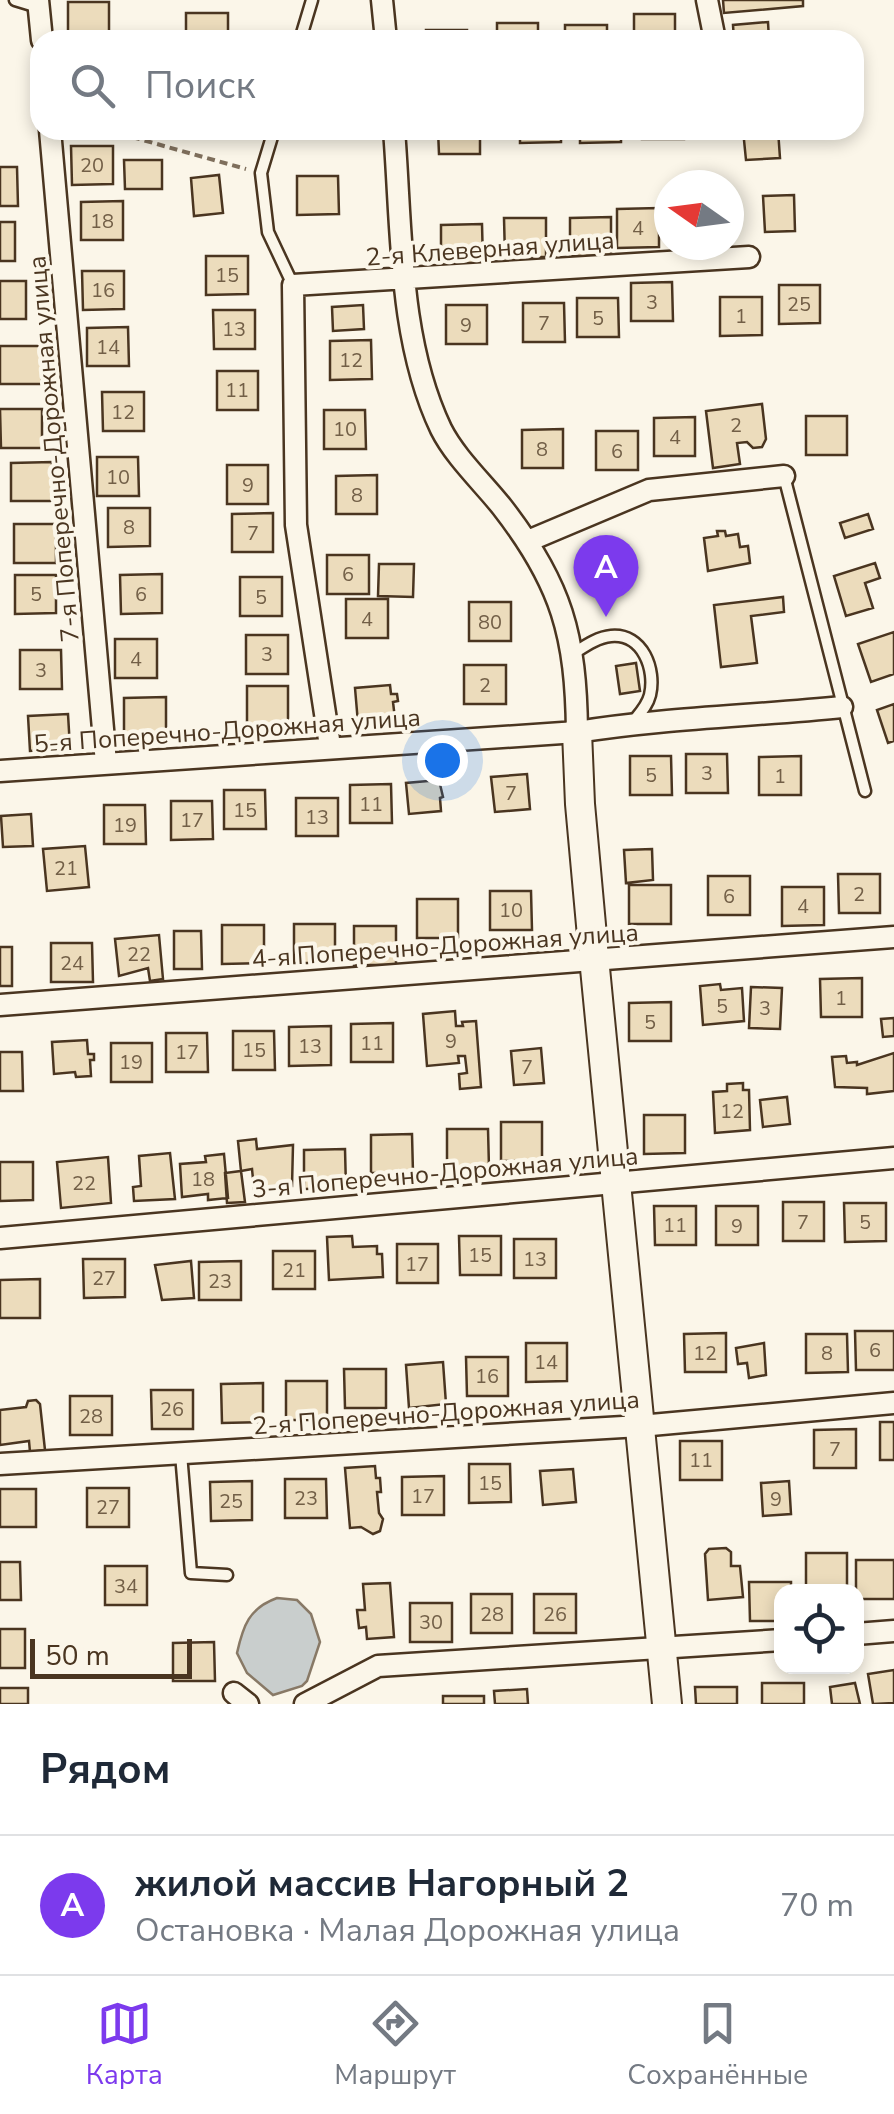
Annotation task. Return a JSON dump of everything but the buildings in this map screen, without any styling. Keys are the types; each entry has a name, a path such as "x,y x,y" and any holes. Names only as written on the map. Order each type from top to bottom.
{"street":[{"path":"382,0 385,30"},
{"path":"707,0 713,30"},
{"path":"39,4 41,30"},
{"name":"7-я Поперечно-Дорожная улица","path":"51,140 106,763"},
{"path":"395,140 405,278 420,370 442,432 528,541 550,582 574,653 594,958 667,1704"},
{"name":"2-я Клеверная улица","path":"293,285 749,256"},
{"path":"293,285 296,525 330,746"},
{"path":"528,541 648,490 784,476"},
{"path":"577,732 631,723 712,720 842,707"},
{"name":"5-я Поперечно-Дорожная улица","path":"0,771 577,732"},
{"name":"4-я Поперечно-Дорожная улица","path":"0,1005 894,937"},
{"name":"3-я Поперечно-Дорожная улица","path":"0,1238 894,1158"},
{"name":"2-я Поперечно-Дорожная улица","path":"0,1464 640,1426 894,1403"},
{"path":"864,1633 894,1631"},
{"path":"306,1704 378,1666 774,1641"}],"lane":[{"path":"15,0 39,4"},
{"path":"303,30 312,0"},
{"path":"271,140 261,174 268,232 293,285"},
{"path":"784,476 865,791"},
{"path":"574,653 592,641 612,636 636,642 646,656 650,696 631,723"},
{"path":"181,1454 192,1573 227,1575"}],"path":[{"path":"141,140 261,174"}],"shaded area":[{"path":"277,1598 297,1600 311,1614 320,1642 307,1681 273,1695 247,1673 237,1653 249,1619"}],"place":[{"name":"жилой массив Нагорный 2","path":"606,617"}]}
